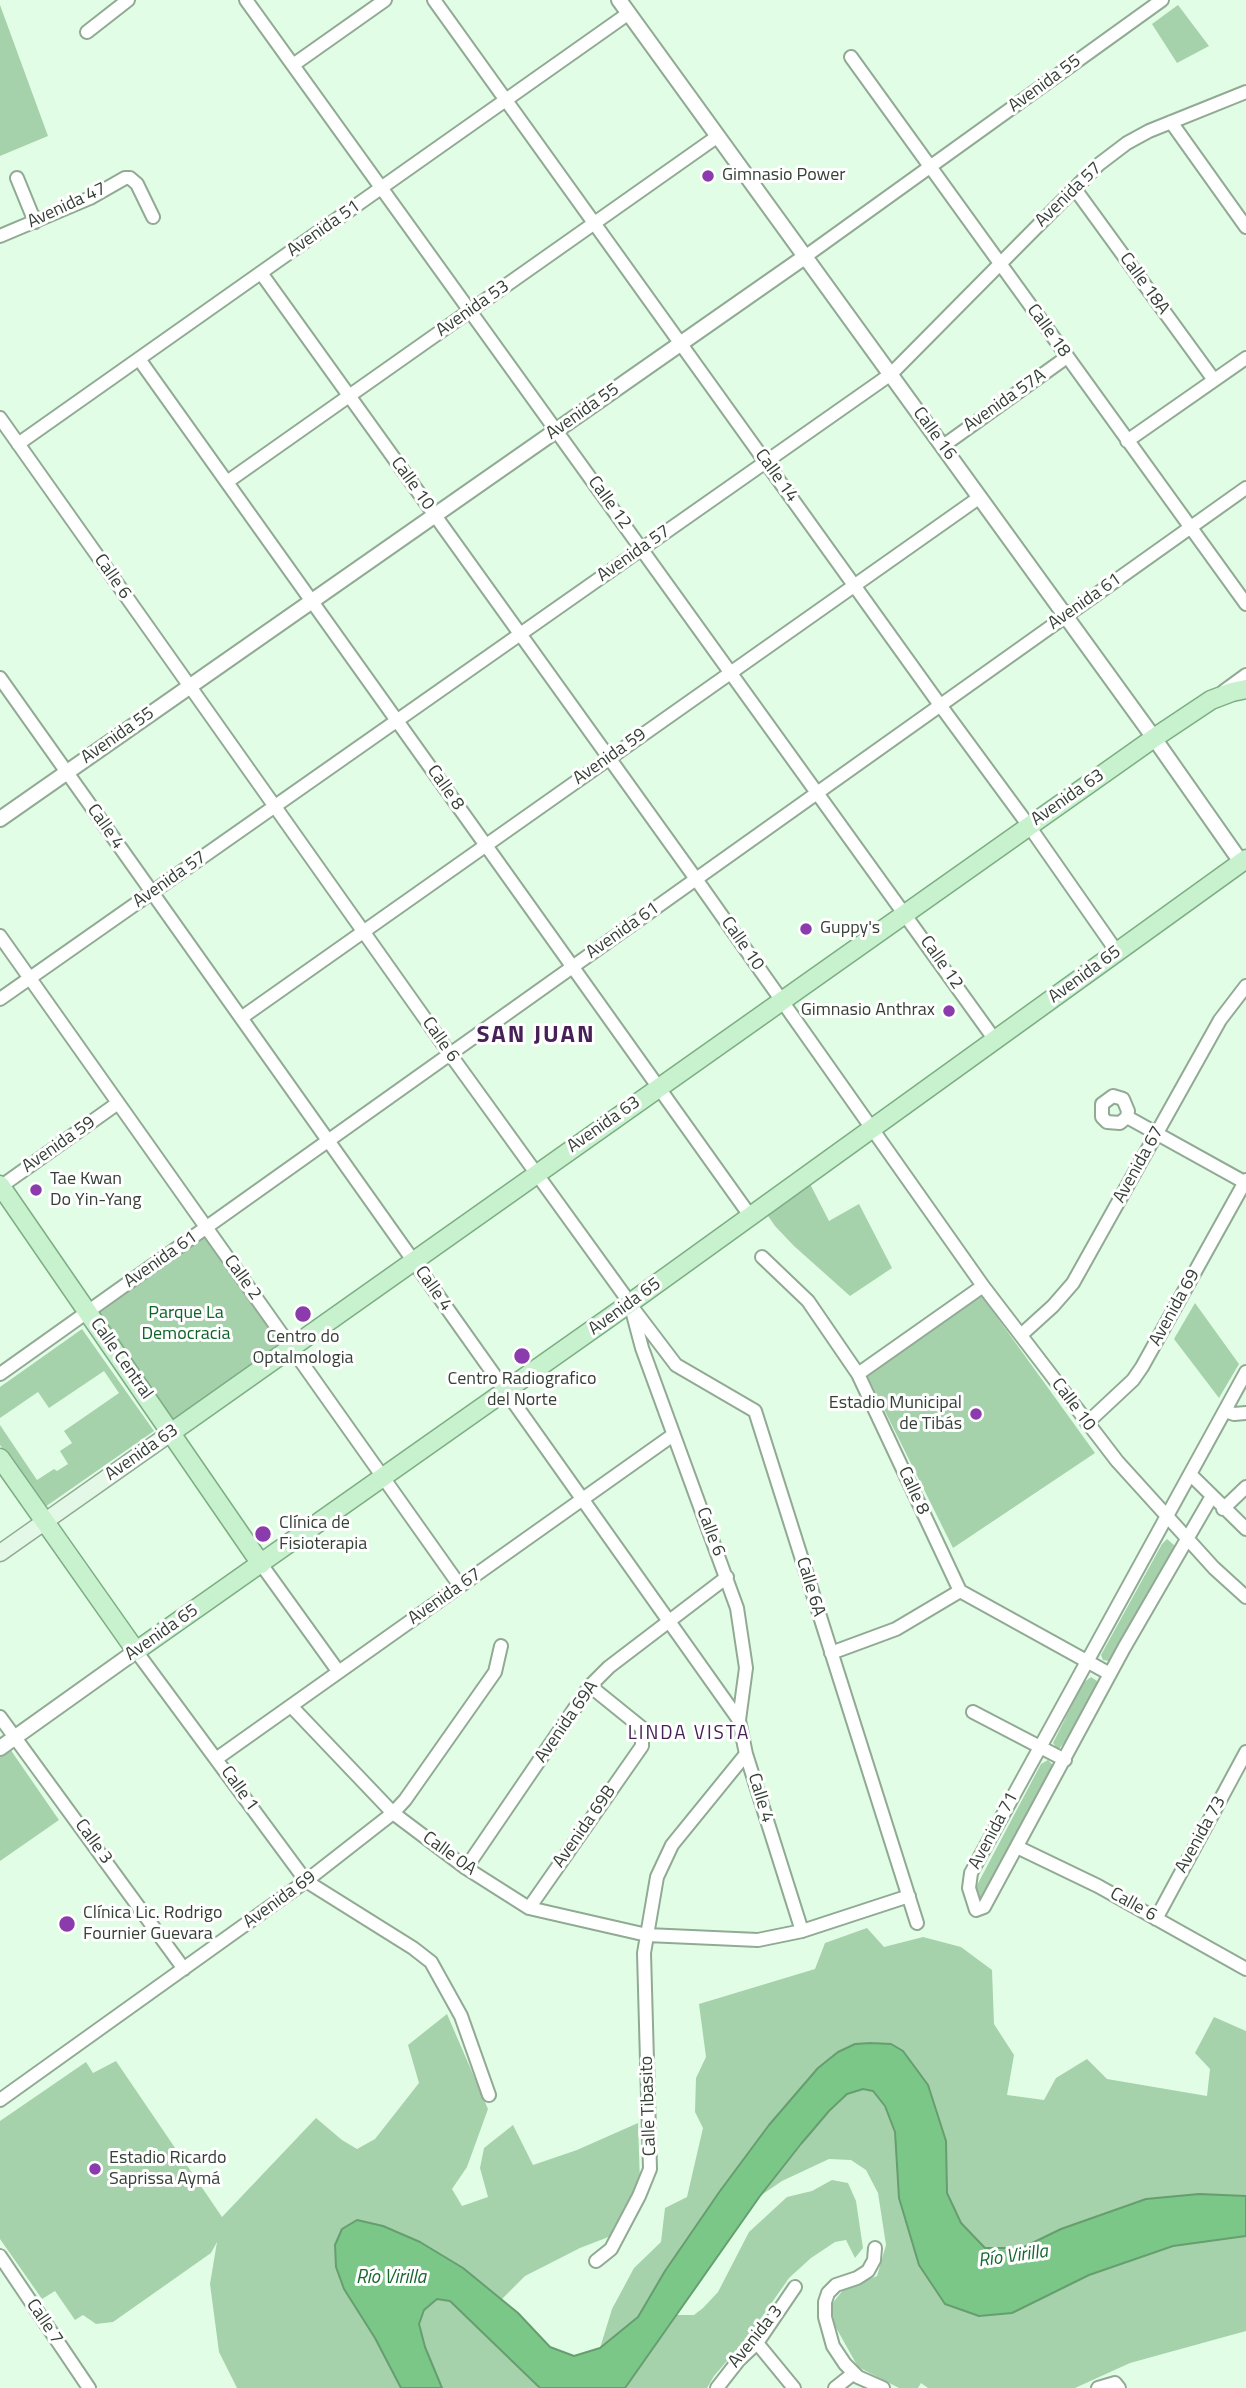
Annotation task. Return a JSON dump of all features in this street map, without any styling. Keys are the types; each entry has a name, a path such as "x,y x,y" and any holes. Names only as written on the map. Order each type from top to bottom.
{"main road":[{"name":"Avenida 63","path":"0,1553 1154,738 1211,700 1246,690"},
{"name":"Avenida 65","path":"136,1651 506,1392 1117,952 1244,864"},
{"name":"Calle Central","path":"0,1186 261,1564"},
{"name":"Calle 1","path":"0,1458 136,1651"}],"street":[{"path":"87,32 128,0"},
{"name":"Calle 12","path":"246,0 995,1040"},
{"path":"293,65 385,0"},
{"name":"Calle 14","path":"434,0 1117,952"},
{"name":"Calle 16","path":"619,0 1244,864"},
{"name":"Avenida 55","path":"0,819 806,256 1162,0"},
{"name":"Avenida 51","path":"19,444 629,13"},
{"name":"Calle 18","path":"851,57 1246,604"},
{"name":"Avenida 57","path":"0,999 891,374 1098,165 1127,143 1149,131 1246,92"},
{"path":"1171,122 1246,227"},
{"name":"Avenida 53","path":"227,482 718,136"},
{"path":"17,178 35,222"},
{"name":"Avenida 47","path":"0,236 90,198 125,178 130,178 137,184 153,217"},
{"name":"Calle 18A","path":"1075,189 1214,380"},
{"name":"Calle 10","path":"261,273 984,1286 1117,1461 1214,1568 1246,1597"},
{"name":"Avenida 57A","path":"943,446 1067,357"},
{"path":"1127,441 1246,358"},
{"name":"Calle 8","path":"139,359 751,1217"},
{"name":"Calle 6","path":"0,418 450,1054 630,1303 642,1348 737,1608 746,1668 739,1720"},
{"name":"Avenida 61","path":"0,1374 1246,488"},
{"name":"Avenida 59","path":"241,1018 980,497"},
{"name":"Avenida 63","path":"1211,700 1246,675"},
{"name":"Calle 4","path":"0,678 739,1720 746,1754 802,1931"},
{"name":"Calle 2","path":"0,936 460,1586"},
{"name":"Avenida 67","path":"1021,1335 1053,1306 1073,1283 1220,1020 1246,986"},
{"name":"Avenida 59","path":"0,1186 118,1103"},
{"path":"1127,1118 1245,1182"},
{"name":"Avenida 69","path":"1087,1423 1133,1380 1142,1367 1245,1182"},
{"name":"Calle 8","path":"762,1257 808,1301 858,1374 960,1591"},
{"path":"858,1374 984,1286"},
{"name":"Calle 6A","path":"630,1303 676,1365 755,1411 917,1923"},
{"path":"642,1348 655,1339"},
{"name":"Avenida 71","path":"1212,1496 1186,1538 984,1907 975,1909 969,1888 971,1873 1246,1371"},
{"path":"1225,1411 1234,1414 1246,1413"},
{"name":"Avenida 67","path":"216,1759 673,1435"},
{"path":"1190,1474 1246,1529"},
{"path":"1223,1508 1246,1487"},
{"name":"Calle Central","path":"261,1564 338,1671"},
{"name":"Avenida 69A","path":"466,1868 590,1686 609,1667 727,1577"},
{"path":"831,1653 896,1629 960,1591 1111,1674"},
{"name":"Avenida 69","path":"0,2100 306,1881 393,1813 405,1800 495,1672 501,1646"},
{"name":"Avenida 65","path":"0,1748 136,1651"},
{"name":"Calle 1","path":"136,1651 306,1881 428,1958 457,2007 489,2095"},
{"name":"Avenida 69B","path":"529,1908 642,1746 642,1728 590,1686"},
{"name":"Calle 0A","path":"291,1706 393,1813 466,1868 529,1908 646,1935"},
{"path":"974,1712 1065,1760"},
{"name":"Calle 3","path":"0,1717 184,1969"},
{"name":"Avenida 73","path":"1156,1919 1246,1752"},
{"name":"Calle Tibasito","path":"596,2261 611,2249 650,2169 646,1935 657,1877 672,1845 746,1754"},
{"name":"Calle 6","path":"1017,1847 1098,1886 1246,1969"},
{"path":"646,1935 758,1940 802,1931 909,1896"},
{"path":"857,2380 833,2346 825,2318 825,2302 828,2293 836,2285 868,2271 874,2260 874,2248"},
{"name":"Calle 7","path":"0,2256 89,2388"},
{"name":"Avenida 3","path":"717,2388 738,2361 757,2343 795,2287"},
{"path":"757,2343 794,2388"},
{"path":"835,2388 857,2380 883,2388"},
{"path":"1098,2388 1115,2383 1119,2388"}],"green space":[{"path":"0,5 48,136 0,156"},
{"path":"1178,5 1209,46 1177,63 1152,24"},
{"path":"809,1182 829,1221 859,1204 892,1268 850,1296 794,1246 766,1213"},
{"name":"Parque La Democracia","path":"202,1231 285,1346 173,1423 93,1308"},
{"name":"Estadio Municipal de Tibás","path":"981,1295 1095,1453 953,1548 867,1375"},
{"path":"1195,1303 1239,1364 1219,1398 1174,1339"},
{"path":"82,1329 154,1431 45,1507 0,1445 0,1425 37,1480 68,1464 60,1451 72,1443 64,1431 119,1393 104,1371 49,1408 38,1392 0,1418 0,1387"},
{"path":"1167,1539 1175,1546 1112,1659 1103,1660 1101,1655"},
{"path":"1091,1677 1097,1681 1096,1689 1069,1737 1058,1750 1053,1743 1083,1683"},
{"path":"10,1749 59,1820 0,1861 0,1755"},
{"path":"1048,1760 1053,1765 979,1903 975,1889 1041,1764"},
{"path":"867,1928 884,1947 923,1937 961,1947 992,1970 994,2024 1014,2055 1007,2095 1044,2100 1056,2078 1087,2059 1107,2079 1207,2096 1210,2069 1195,2053 1214,2017 1246,2031 1246,2196 1199,2194 1061,2229 1022,2248 985,2248 961,2223 947,2193 946,2141 928,2085 903,2051 891,2044 855,2044 818,2068 769,2125 665,2271 638,2317 600,2348 612,2309 634,2268 661,2242 665,2208 687,2197 703,2128 695,2112 696,2078 706,2057 699,2004 815,1969 825,1943"},
{"path":"447,2014 488,2109 467,2167 452,2189 462,2206 488,2197 480,2168 484,2148 513,2125 533,2165 577,2150 638,2123 640,2182 611,2236 580,2248 525,2276 501,2300 463,2268 420,2242 375,2338 401,2388 237,2388 219,2352 210,2284 217,2242 211,2253 113,2322 96,2324 83,2315 75,2320 55,2291 42,2299 0,2239 0,2121 86,2062 93,2073 116,2061 222,2217 316,2118 357,2149 375,2139 419,2083 408,2045"},
{"path":"863,2089 873,2090 885,2106 895,2132 899,2198 1012,2313 1089,2275 1173,2246 1246,2236 1246,2331 1130,2363 1075,2388 928,2388 921,2383 918,2388 899,2388 858,2367 834,2324 832,2304 843,2290 877,2276 886,2245 878,2193 866,2170 851,2160 829,2159 782,2181 760,2196 829,2111 847,2094"},
{"path":"832,2180 848,2183 856,2201 863,2248 855,2258 846,2240 835,2242 811,2258 789,2278 750,2334 707,2388 625,2388 677,2315 694,2315 718,2292 749,2232 787,2197 812,2191"},
{"path":"437,2299 450,2301 540,2388 442,2388 425,2347 419,2324 424,2310"}],"water":[{"name":"Río Virilla","path":"855,2044 891,2044 903,2051 928,2085 946,2141 947,2193 961,2223 985,2248 1022,2248 1061,2229 1146,2199 1199,2194 1246,2196 1246,2236 1173,2246 1089,2275 1012,2313 979,2316 945,2304 919,2265 899,2198 895,2132 885,2106 873,2091 863,2089 847,2094 801,2144 760,2196 625,2388 540,2388 450,2301 437,2299 424,2310 419,2324 425,2347 442,2388 401,2388 375,2338 344,2289 336,2267 335,2245 342,2229 357,2220 383,2226 420,2242 463,2268 518,2313 550,2347 574,2356 600,2348 638,2317 665,2271 720,2191 769,2125 818,2068 838,2052"}],"place":[{"name":"Gimnasio Power","path":"708,176"},
{"name":"Guppy's","path":"806,929"},
{"name":"Gimnasio Anthrax","path":"949,1011"},
{"name":"Tae Kwan Do Yin-Yang","path":"36,1190"},
{"name":"Centro do Optalmologia","path":"303,1314"},
{"name":"Centro Radiografico del Norte","path":"522,1356"},
{"name":"Estadio Municipal de Tibás","path":"976,1414"},
{"name":"Clínica de Fisioterapia","path":"263,1534"},
{"name":"Clínica Lic. Rodrigo Fournier Guevara","path":"67,1924"},
{"name":"Estadio Ricardo Saprissa Aymá","path":"95,2169"}],"district":[{"name":"SAN JUAN","path":"536,1036"},
{"name":"LINDA VISTA","path":"689,1734"}]}
